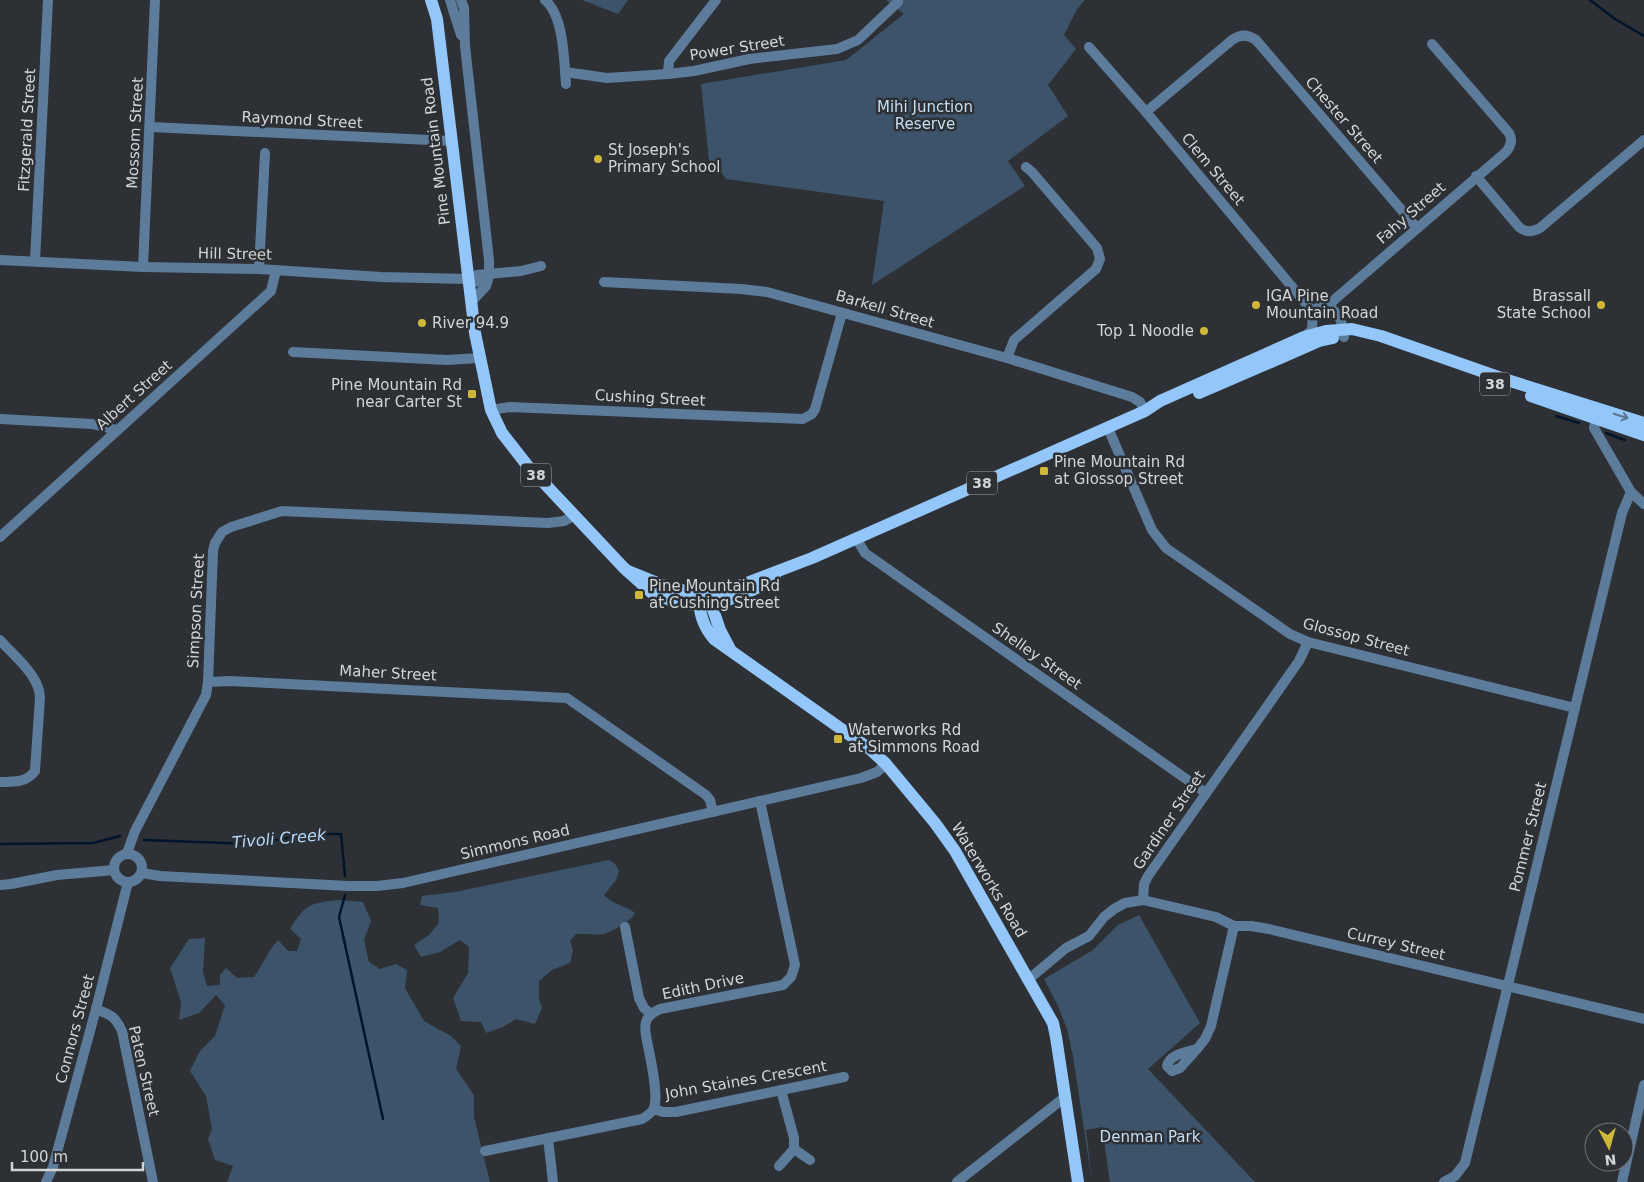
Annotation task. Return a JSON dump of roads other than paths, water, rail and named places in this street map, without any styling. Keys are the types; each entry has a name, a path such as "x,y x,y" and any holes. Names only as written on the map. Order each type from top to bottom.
{"main road":[{"name":"Pine Mountain Road","path":"431,0 437,19 468,279 480,358 491,410 502,433 516,453 628,571 655,594 670,600 705,605 730,600 749,593 812,558"},
{"name":"Pine Mountain Road","path":"628,571 670,588 704,592 721,591 736,587 812,558 1108,428 1160,402 1313,334 1344,333 1380,343 1597,414 1644,435"},
{"name":"Pine Mountain Road","path":"1597,414 1644,423"},
{"path":"704,592 709,598 705,605"},
{"path":"721,632 722,621 726,613 749,593"},
{"name":"Waterworks Road","path":"705,605 730,650"},
{"name":"Waterworks Road","path":"705,605 702,618 710,635 871,750 886,764 951,846 1053,1023 1078,1182"}],"street":[{"name":"Fitzgerald Street","path":"35,261 48,0"},
{"name":"Mossom Street","path":"143,268 155,0"},
{"path":"450,0 465,46"},
{"path":"545,0 553,9 559,26 566,84"},
{"path":"668,74 669,61 716,0"},
{"name":"Power Street","path":"565,72 607,78 668,74 694,71 749,59 837,49 858,40 898,2"},
{"path":"456,18 464,4"},
{"path":"464,4 465,46 489,274 486,286 471,302"},
{"path":"437,19 456,18"},
{"name":"Chester Street","path":"1146,112 1232,40 1238,36 1246,35 1256,40 1417,228"},
{"name":"Fahy Street","path":"1329,306 1476,176 1506,152 1511,142 1509,133 1432,44"},
{"name":"Clem Street","path":"1088,47 1146,112 1313,312"},
{"name":"Raymond Street","path":"150,127 451,141"},
{"path":"1476,176 1519,227 1529,232 1540,228 1644,140"},
{"path":"259,269 265,152"},
{"path":"1007,358 1014,340 1096,269 1100,259 1097,248 1026,167"},
{"name":"Hill Street","path":"0,260 143,268 259,269 381,277 468,279"},
{"path":"489,274 525,270 540,266"},
{"name":"Albert Street","path":"0,537 271,291 276,270"},
{"path":"468,279 479,282 487,279 489,274"},
{"name":"Barkell Street","path":"604,282 754,290 1007,358 1132,397 1140,402 1145,411"},
{"path":"1313,334 1313,312 1321,305 1329,306 1340,318 1344,333"},
{"name":"Cushing Street","path":"491,410 510,406 797,420 807,418 815,409 842,313"},
{"path":"294,352 447,360 480,358"},
{"path":"1597,414 1594,428 1631,492 1644,504"},
{"path":"0,419 92,424 117,430"},
{"name":"Glossop Street","path":"1108,428 1152,530 1166,548 1290,634 1308,642 1575,708"},
{"name":"Pommer Street","path":"1444,1182 1457,1179 1465,1163 1622,513 1631,492"},
{"name":"Simpson Street","path":"129,849 135,831 206,694 213,551 218,537 231,527 282,511 548,523 564,521 575,515"},
{"name":"Shelley Street","path":"856,538 865,553 1206,793"},
{"path":"0,640 35,680 40,691 34,771 32,775 22,781 0,782"},
{"name":"Gardiner Street","path":"1143,900 1144,884 1148,876 1299,661 1308,642"},
{"name":"Maher Street","path":"208,682 248,682 567,698 706,795 710,800 713,812"},
{"name":"Simmons Road","path":"142,872 160,876 259,882 378,886 431,877 867,776 877,772 886,764"},
{"name":"Edith Drive","path":"654,1108 653,1069 645,1030 646,1021 651,1014 660,1009 783,985 791,978 794,965 760,801"},
{"path":"129,849 140,859 142,872 136,879 128,882 120,879 114,870 116,861 129,849"},
{"path":"0,885 58,875 114,870"},
{"name":"Connors Street","path":"46,1182 53,1167 128,882"},
{"path":"1029,979 1066,948 1089,936 1104,917 1114,909 1125,903 1143,900"},
{"name":"Currey Street","path":"1143,900 1216,916 1234,926 1269,929 1644,1019"},
{"path":"1197,1049 1205,1039 1211,1026 1234,926"},
{"path":"625,927 639,998 644,1008 651,1014"},
{"name":"Paten Street","path":"96,1009 112,1016 122,1031 153,1182"},
{"name":"John Staines Crescent","path":"654,1108 663,1112 676,1112 844,1077"},
{"path":"1622,1182 1644,1085"},
{"path":"779,1166 794,1149 794,1138 781,1090"},
{"path":"956,1182 1065,1097"},
{"path":"485,1151 642,1119 654,1108"},
{"path":"548,1138 553,1182"},
{"path":"794,1149 810,1160"}],"waterway":[{"path":"1590,0 1615,19 1644,36"},
{"path":"1556,416 1579,423"},
{"path":"1606,433 1625,440"},
{"name":"Tivoli Creek","path":"144,840 252,844 313,834 341,834 345,876"},
{"name":"Tivoli Creek","path":"0,844 93,843 120,836"},
{"name":"Tivoli Creek","path":"345,895 339,917 383,1119"}],"place":[{"name":"St Joseph's Primary School","path":"598,159"},
{"name":"IGA Pine Mountain Road","path":"1256,305"},
{"name":"Brassall State School","path":"1601,305"},
{"name":"River 94.9","path":"422,323"},
{"name":"Top 1 Noodle","path":"1204,331"},
{"name":"Pine Mountain Rd near Carter St","path":"472,394"},
{"name":"Pine Mountain Rd at Glossop Street","path":"1044,471"},
{"name":"Pine Mountain Rd at Cushing Street","path":"639,595"},
{"name":"Waterworks Rd at Simmons Road","path":"838,739"}],"park label":[{"name":"Mihi Junction Reserve","path":"925,116"},
{"name":"Denman Park","path":"1150,1137"}]}
